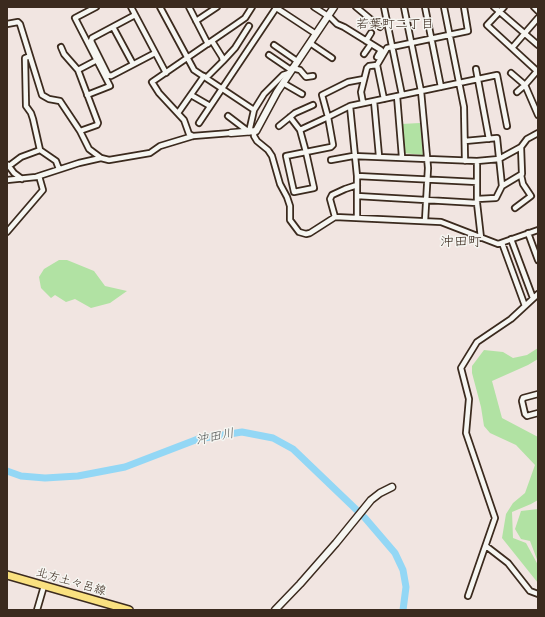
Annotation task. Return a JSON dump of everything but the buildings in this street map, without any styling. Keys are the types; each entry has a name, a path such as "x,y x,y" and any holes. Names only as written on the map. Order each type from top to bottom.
{"main road":[{"name":"北方土々呂線","path":"7,575 129,610"}],"street":[{"path":"87,95 110,86 75,18 96,7"},
{"path":"131,7 166,73"},
{"path":"160,7 194,70 254,110"},
{"path":"189,7 196,21 223,60"},
{"path":"196,21 217,7"},
{"path":"193,136 189,134 184,120 159,93 152,82 245,18 252,7"},
{"path":"199,123 275,7 316,34"},
{"path":"314,7 340,26 381,50 377,58"},
{"path":"7,24 18,22 20,24 42,95 49,99 60,101 80,131 89,149 101,158 109,160 150,153 160,146 193,136 252,132 258,128 283,83 334,7"},
{"path":"356,7 380,27"},
{"path":"384,7 402,95"},
{"path":"404,7 421,91 428,159 425,221"},
{"path":"425,7 441,87"},
{"path":"444,7 464,107 465,161"},
{"path":"384,99 377,65 387,48 468,31 464,7"},
{"path":"494,7 538,44"},
{"path":"504,7 487,25 538,71 517,92"},
{"path":"534,7 538,11"},
{"path":"135,15 92,38 91,41 108,75 111,76 155,53"},
{"path":"512,48 538,18"},
{"path":"178,114 205,77 235,48 249,26"},
{"path":"113,27 133,64"},
{"path":"364,54 371,33"},
{"path":"310,43 332,58"},
{"path":"274,45 297,61"},
{"path":"61,47 64,54 78,70 98,123 97,125 80,131"},
{"path":"268,55 291,71"},
{"path":"30,56 25,58 26,106 31,113 40,150 56,161 59,169"},
{"path":"78,70 97,60"},
{"path":"364,103 361,92 366,68 377,65"},
{"path":"476,69 489,139"},
{"path":"252,132 254,110 264,94 272,85 283,75 291,71 300,70 306,77 313,76"},
{"path":"511,73 525,85 538,115"},
{"path":"300,130 350,106 497,75 507,126"},
{"path":"290,117 300,130 306,152 314,188 294,192 286,156 306,152 331,147 333,145 322,95 348,82 364,79"},
{"path":"283,83 302,94"},
{"path":"191,95 210,106"},
{"path":"397,96 402,157"},
{"path":"374,101 379,156"},
{"path":"279,126 290,117 313,105"},
{"path":"350,106 357,176 356,218"},
{"path":"228,116 252,132 257,141 268,150 272,156 280,184 289,202 290,220 299,232 306,234 310,233 335,216 441,222 498,244 538,230"},
{"path":"331,160 355,156 465,161 499,159 521,147 527,139 538,133"},
{"path":"357,196 477,201 496,198 502,186 497,138 465,141"},
{"path":"515,208 531,197 523,184 521,175 521,147"},
{"path":"22,179 14,173 8,165 21,156 40,150"},
{"path":"7,180 39,176 101,158"},
{"path":"477,161 477,201 480,238"},
{"path":"502,186 521,175"},
{"path":"7,232 43,190 39,176"},
{"path":"357,176 477,182"},
{"path":"335,216 330,200 332,196 345,189 357,186"},
{"path":"528,233 538,260"},
{"path":"511,239 533,298"},
{"path":"502,243 525,306"},
{"path":"468,596 494,522 495,515 466,433 468,399 462,368 477,342 511,319 538,294"},
{"path":"538,394 523,398 522,401 525,414 527,416 538,413"},
{"path":"275,610 300,584 370,502 380,493 392,487"},
{"path":"486,546 508,563 530,591 538,594"},
{"path":"37,610 44,586"}],"green space":[{"path":"420,123 423,155 403,153 401,124"},
{"path":"59,260 67,260 94,271 105,286 127,291 110,303 91,308 75,299 66,302 55,295 51,298 41,288 39,277 44,269"},
{"path":"538,348 538,359 492,381 502,418 538,437 538,500 512,512 513,538 526,543 538,565 538,583 502,538 506,514 513,503 525,493 535,465 516,445 490,433 484,426 481,407 472,373 472,366 484,350 503,352 513,358 527,355"},
{"path":"538,509 538,562 530,541 521,539 515,529 521,511"}],"waterway":[{"name":"沖田川","path":"7,471 21,476 45,478 78,476 125,467 198,439 242,432 273,438 293,449 365,518 395,553 403,570 406,587 403,610"}],"district":[{"name":"若葉町二丁目","path":"395,24"},
{"name":"沖田町","path":"461,242"}]}
